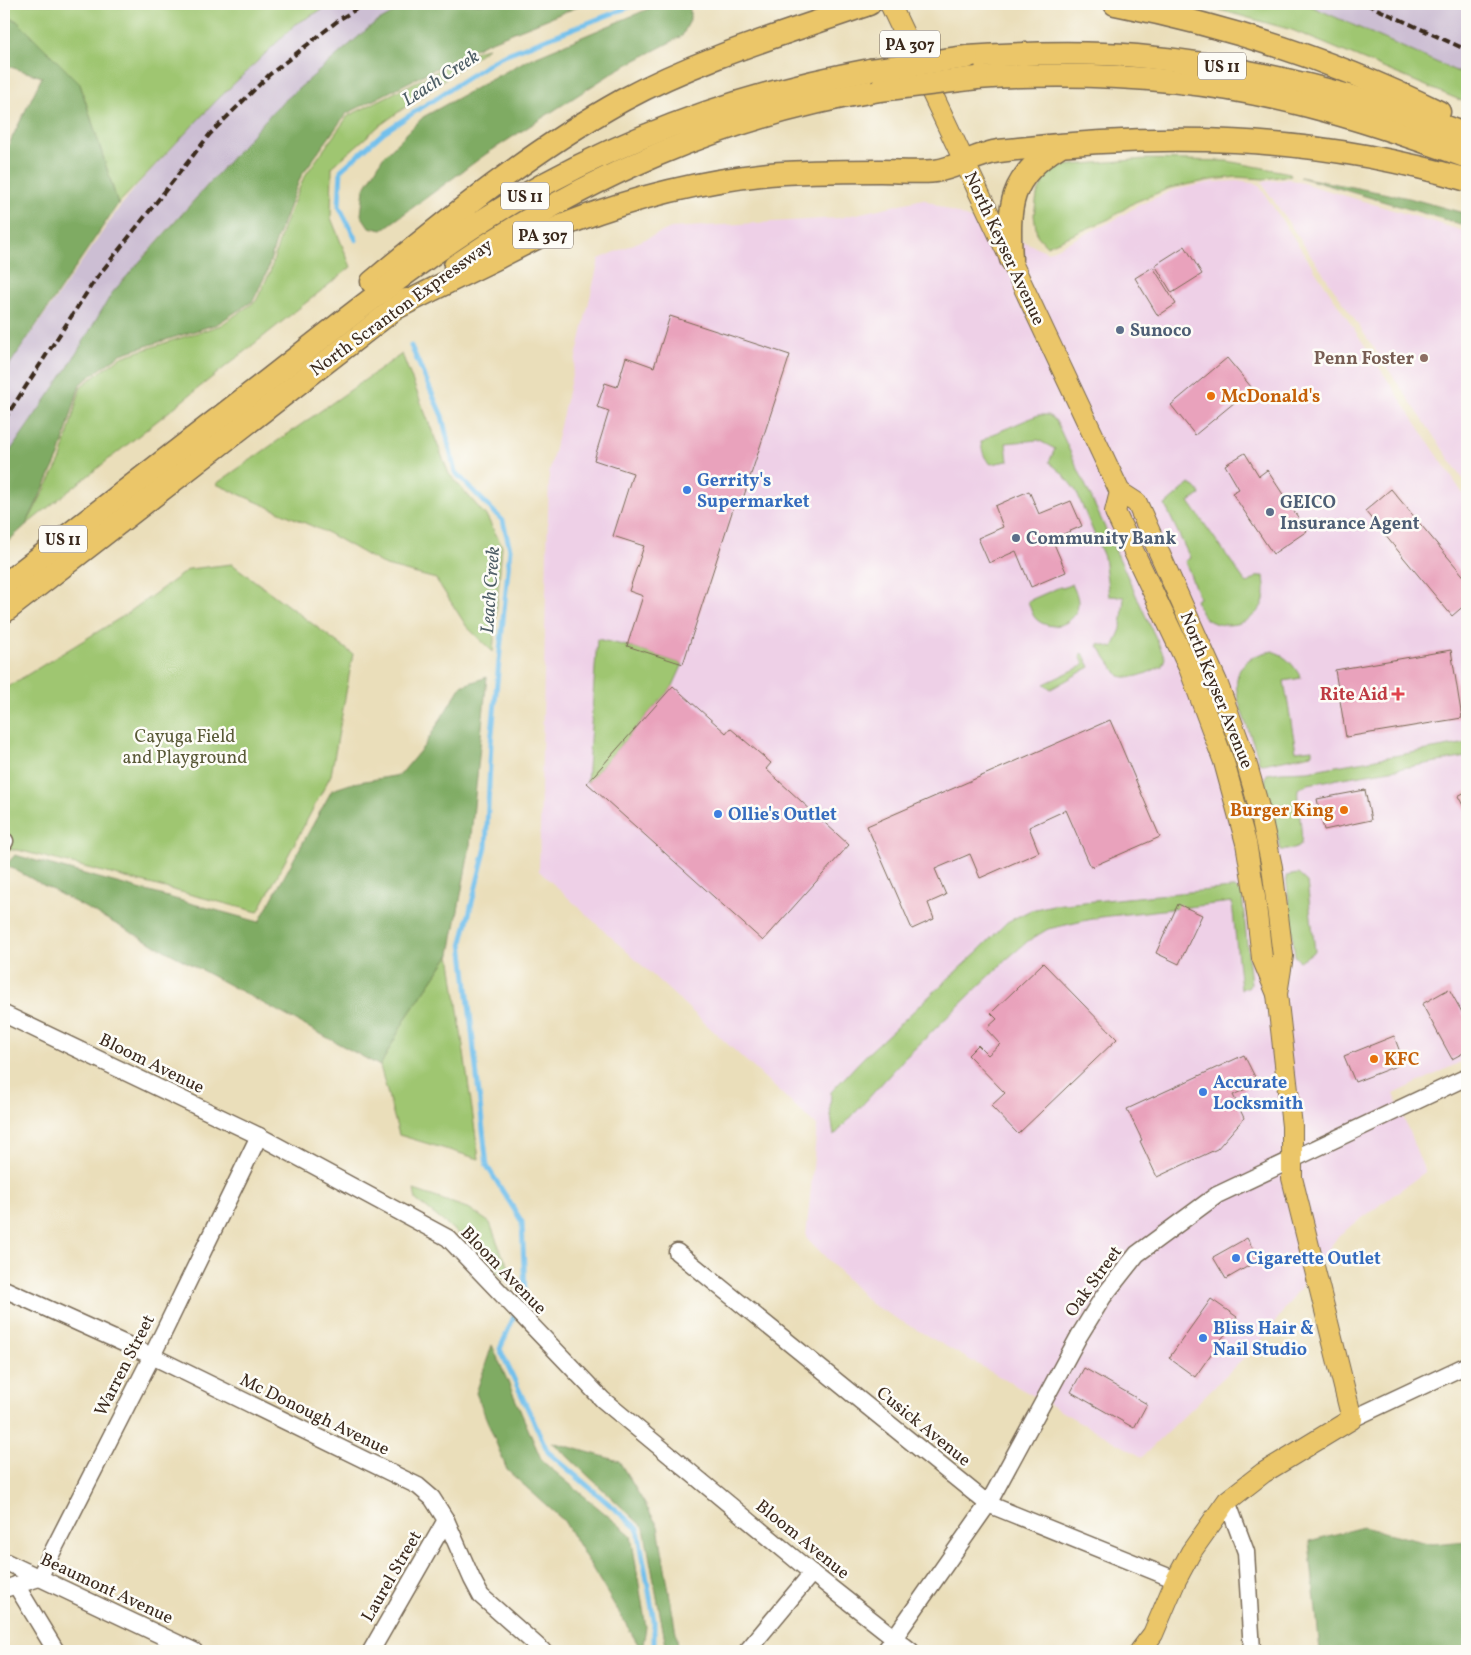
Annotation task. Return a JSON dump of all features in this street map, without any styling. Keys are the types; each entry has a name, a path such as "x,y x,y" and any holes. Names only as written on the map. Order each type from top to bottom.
{"highway":[{"path":"817,22 834,4"},
{"path":"226,412 400,259 469,204 552,144 624,100 658,83 731,53 869,4"},
{"path":"1115,4 1196,22 1280,46 1365,77 1467,125"},
{"name":"North Scranton Expressway","path":"4,585 382,292 480,223 556,178 636,139 718,108 797,85 870,70 968,57 1049,53 1092,54 1136,56 1223,66 1269,75 1353,96 1467,134"},
{"name":"North Scranton Expressway","path":"4,612 394,309 527,218 644,159 700,137 763,116 841,96 977,78 1050,74 1135,77 1220,87 1290,101 1348,116 1467,157"},
{"path":"965,162 995,152 1139,139 1182,139 1272,143 1347,153 1425,169 1467,180"},
{"path":"1011,260 1010,216 1013,200 1027,171 1036,162 1060,146"},
{"name":"PA 307","path":"394,309 572,222 601,211 666,193 700,185 770,174 840,171 933,171 965,162"}],"main road":[{"name":"North Keyser Avenue","path":"890,4 1120,492 1137,503 1217,682 1244,755 1260,810 1276,895 1283,956 1277,994 1292,1126 1292,1178 1352,1419"},
{"path":"1140,1651 1153,1634 1176,1580 1191,1552 1227,1501 1263,1473 1352,1419"}],"street":[{"name":"Bloom Avenue","path":"4,1014 259,1136 448,1238 603,1400 812,1573 890,1645 911,1651"},
{"name":"Oak Street","path":"890,1645 988,1504 1078,1336 1103,1297 1137,1254 1217,1195 1467,1078"},
{"name":"Warren Street","path":"39,1578 152,1356 259,1136"},
{"name":"Cusick Avenue","path":"677,1252 988,1504 1176,1580"},
{"name":"Mc Donough Avenue","path":"4,1288 152,1356 418,1486 432,1498 446,1520 481,1596 543,1651"},
{"path":"1352,1419 1467,1365"},
{"path":"1227,1501 1246,1552 1252,1651"},
{"name":"Laurel Street","path":"371,1651 446,1520"},
{"name":"Beaumont Avenue","path":"4,1561 194,1651"},
{"path":"747,1651 812,1573"},
{"path":"39,1578 10,1587 56,1651"}],"shaded area":[{"path":"332,4 409,4 372,25 275,109 159,239 112,293 67,369 4,460 4,373 119,208 141,181 216,101 296,24"},
{"path":"1306,4 1467,4 1467,76 1451,69"},
{"name":"Penn Foster","path":"1289,179 1467,232 1467,485 1261,182"},
{"path":"1237,181 1258,184 1467,500 1467,743 1308,771 1267,774 1265,781 1281,850 1302,838 1296,799 1298,789 1308,784 1467,757 1467,1059 1394,1094 1425,1172 1339,1235 1263,1339 1142,1457 871,1304 806,1237 817,1126 539,871 549,473 599,259 671,228 839,218 923,199 1048,252 1112,221 1139,205 1173,190 1212,182","holes":["1056,421 1162,666 1098,646 1100,644 1113,648 1121,629 1124,597 1109,596 1104,557 1076,491 1062,473 1049,462 1055,449 1038,440 1006,443","1200,494 1189,501 1247,584 1258,576 1230,625 1217,624 1204,617 1196,600 1199,598 1185,561 1190,558 1165,505","1071,585 1070,621 1059,625 1046,625 1062,588","1081,655 1090,667 1045,684 1085,665","1284,680 1296,751 1312,749 1312,755 1264,764 1259,762 1256,747 1237,697 1236,684","1231,888 1242,894 1241,989 1232,902 1101,917 1048,929 1028,941 1007,959 904,1059 835,1135 832,1128 830,1109 831,1092 863,1058 1007,922 1031,910 1053,905"]}],"green space":[{"path":"4,4 332,4 296,24 216,101 118,204 80,84 17,21 4,15"},
{"path":"409,4 585,4 484,44 346,114 301,176 277,238 267,272 253,301 217,324 121,354 80,384 59,456 26,525 4,545 4,460 67,369 112,293 275,109 372,25"},
{"path":"660,4 690,4 690,20 682,36 617,70 486,154 382,230 369,227 361,215 364,189 383,157 423,117 525,61"},
{"path":"1198,4 1306,4 1467,76 1467,103 1292,30"},
{"path":"4,15 17,21 80,84 118,204 4,373 4,154 42,77 4,65"},
{"path":"488,48 379,126 332,167 331,218 351,267 26,525 61,459 81,386 121,357 221,325 256,301 270,272 283,228 304,177 348,116 479,50"},
{"path":"1146,159 1227,161 1290,173 1291,175 1264,179 1237,177 1170,188 1135,202 1109,219 1047,246 1037,235 1034,215 1037,195 1047,174 1059,166"},
{"path":"1300,177 1409,198 1467,214 1467,226"},
{"path":"402,354 449,474 487,517 502,546 493,652 467,627 436,579 386,566 328,533 216,484"},
{"path":"1038,415 1048,415 1056,421 1165,658 1162,666 1141,675 1119,676 1098,646 1099,644 1113,648 1121,629 1124,597 1109,596 1104,557 1076,491 1062,473 1049,462 1055,449 1038,440 1006,443 1008,461 991,464 984,454 981,442 991,435"},
{"path":"1189,484 1199,491 1200,495 1189,502 1247,584 1258,576 1264,576 1265,593 1263,603 1253,616 1245,621 1229,625 1220,625 1212,622 1202,614 1196,600 1199,598 1185,561 1190,558 1165,505"},
{"name":"Cayuga Field and Playground","path":"232,564 353,654 331,775 258,912 18,850 4,850 4,689 125,615 189,569"},
{"path":"1072,584 1078,603 1074,616 1069,621 1056,626 1042,623 1036,619 1028,601 1060,587 1063,588"},
{"path":"597,639 627,646 683,664 673,686 587,783"},
{"path":"1273,651 1290,662 1301,678 1284,681 1296,751 1312,749 1312,754 1263,764 1259,762 1242,712 1237,695 1237,680 1241,667 1253,657"},
{"path":"1083,653 1090,667 1051,689 1044,684 1084,665 1080,655"},
{"path":"487,677 470,846 450,954 406,1018 380,1066 6,865 15,855 259,922 332,790 353,783 400,775 424,746 461,686"},
{"path":"1467,743 1467,757 1308,784 1298,789 1301,828 1300,845 1296,848 1281,850 1266,787 1267,774 1308,771"},
{"path":"1298,874 1307,882 1315,951 1300,961 1295,957 1286,876"},
{"path":"1235,888 1242,894 1251,984 1248,987 1241,989 1232,902 1101,917 1048,929 1028,941 1007,959 904,1059 834,1136 830,1109 831,1092 863,1058 1007,922 1031,910 1053,905"},
{"path":"450,954 479,1159 399,1135 380,1066 406,1018"},
{"path":"414,1190 470,1209 490,1223 501,1252 518,1283 516,1290 455,1231 416,1200"},
{"path":"492,1345 542,1461 631,1535 646,1627 642,1651 564,1521 507,1470 476,1393"},
{"path":"552,1442 619,1461 658,1526 679,1651 667,1651 644,1528"},
{"path":"1363,1527 1432,1544 1467,1541 1467,1651 1320,1651 1309,1541"}],"building":[{"path":"1185,246 1202,274 1172,293 1155,265"},
{"path":"1153,267 1176,304 1158,316 1135,278"},
{"name":"Gerrity's Supermarket","path":"670,316 790,355 740,508 734,506 683,664 627,646 643,596 629,591 644,546 613,536 633,473 594,460 609,411 597,407 605,383 617,387 626,357 654,367"},
{"name":"McDonald's","path":"1227,358 1252,388 1195,435 1171,405"},
{"name":"GEICO Insurance Agent","path":"1245,453 1259,476 1267,470 1307,531 1273,554 1232,493 1239,489 1225,465"},
{"path":"1391,489 1467,580 1467,603 1452,616 1365,511"},
{"name":"Community Bank","path":"1029,491 1039,514 1071,501 1082,526 1052,539 1066,572 1031,587 1016,551 989,563 978,538 1003,527 995,506"},
{"name":"Rite Aid","path":"1451,650 1462,718 1346,737 1335,670"},
{"name":"Ollie's Outlet","path":"673,686 726,733 730,728 771,763 766,769 849,845 763,941 587,783"},
{"path":"1110,720 1160,837 1091,867 1066,810 1029,827 1039,852 980,878 970,854 935,869 946,895 928,903 934,919 912,929 867,826"},
{"name":"Burger King","path":"1365,790 1371,820 1324,830 1317,799"},
{"path":"1467,791 1467,813 1458,796"},
{"path":"1178,904 1202,915 1179,964 1156,953"},
{"path":"1043,963 1117,1039 1018,1134 991,1106 1005,1093 968,1055 978,1045 988,1055 1000,1044 986,1029 997,1019 991,1013"},
{"path":"1449,989 1467,1021 1467,1051 1452,1059 1422,1004"},
{"name":"KFC","path":"1394,1036 1404,1063 1355,1082 1344,1056"},
{"path":"1244,1055 1258,1083 1233,1095 1244,1118 1217,1149 1157,1177 1127,1109"},
{"name":"Cigarette Outlet","path":"1247,1238 1259,1260 1226,1279 1213,1257"},
{"name":"Bliss Hair & Nail Studio","path":"1211,1299 1237,1317 1195,1377 1169,1358"},
{"path":"1084,1368 1147,1404 1134,1428 1071,1392"}],"waterway":[{"name":"Leach Creek","path":"356,240 339,206 341,170 384,132 499,57 637,4"},
{"path":"411,346 442,416 455,472 503,521 510,549 491,743 486,847 462,942 487,1166 522,1222 525,1291 500,1349 548,1452 638,1529 654,1620 654,1651"}],"railway":[{"path":"4,420 95,280 210,134 269,75 340,19 365,4"},
{"path":"1366,4 1467,50"}],"place":[{"name":"Sunoco","path":"1120,330"},
{"name":"Penn Foster","path":"1424,358"},
{"name":"McDonald's","path":"1211,396"},
{"name":"Gerrity's Supermarket","path":"687,490"},
{"name":"GEICO Insurance Agent","path":"1270,512"},
{"name":"Community Bank","path":"1016,538"},
{"name":"Rite Aid","path":"1398,694"},
{"name":"Burger King","path":"1344,810"},
{"name":"Ollie's Outlet","path":"718,814"},
{"name":"KFC","path":"1374,1059"},
{"name":"Accurate Locksmith","path":"1203,1092"},
{"name":"Cigarette Outlet","path":"1236,1258"},
{"name":"Bliss Hair & Nail Studio","path":"1203,1338"}]}
